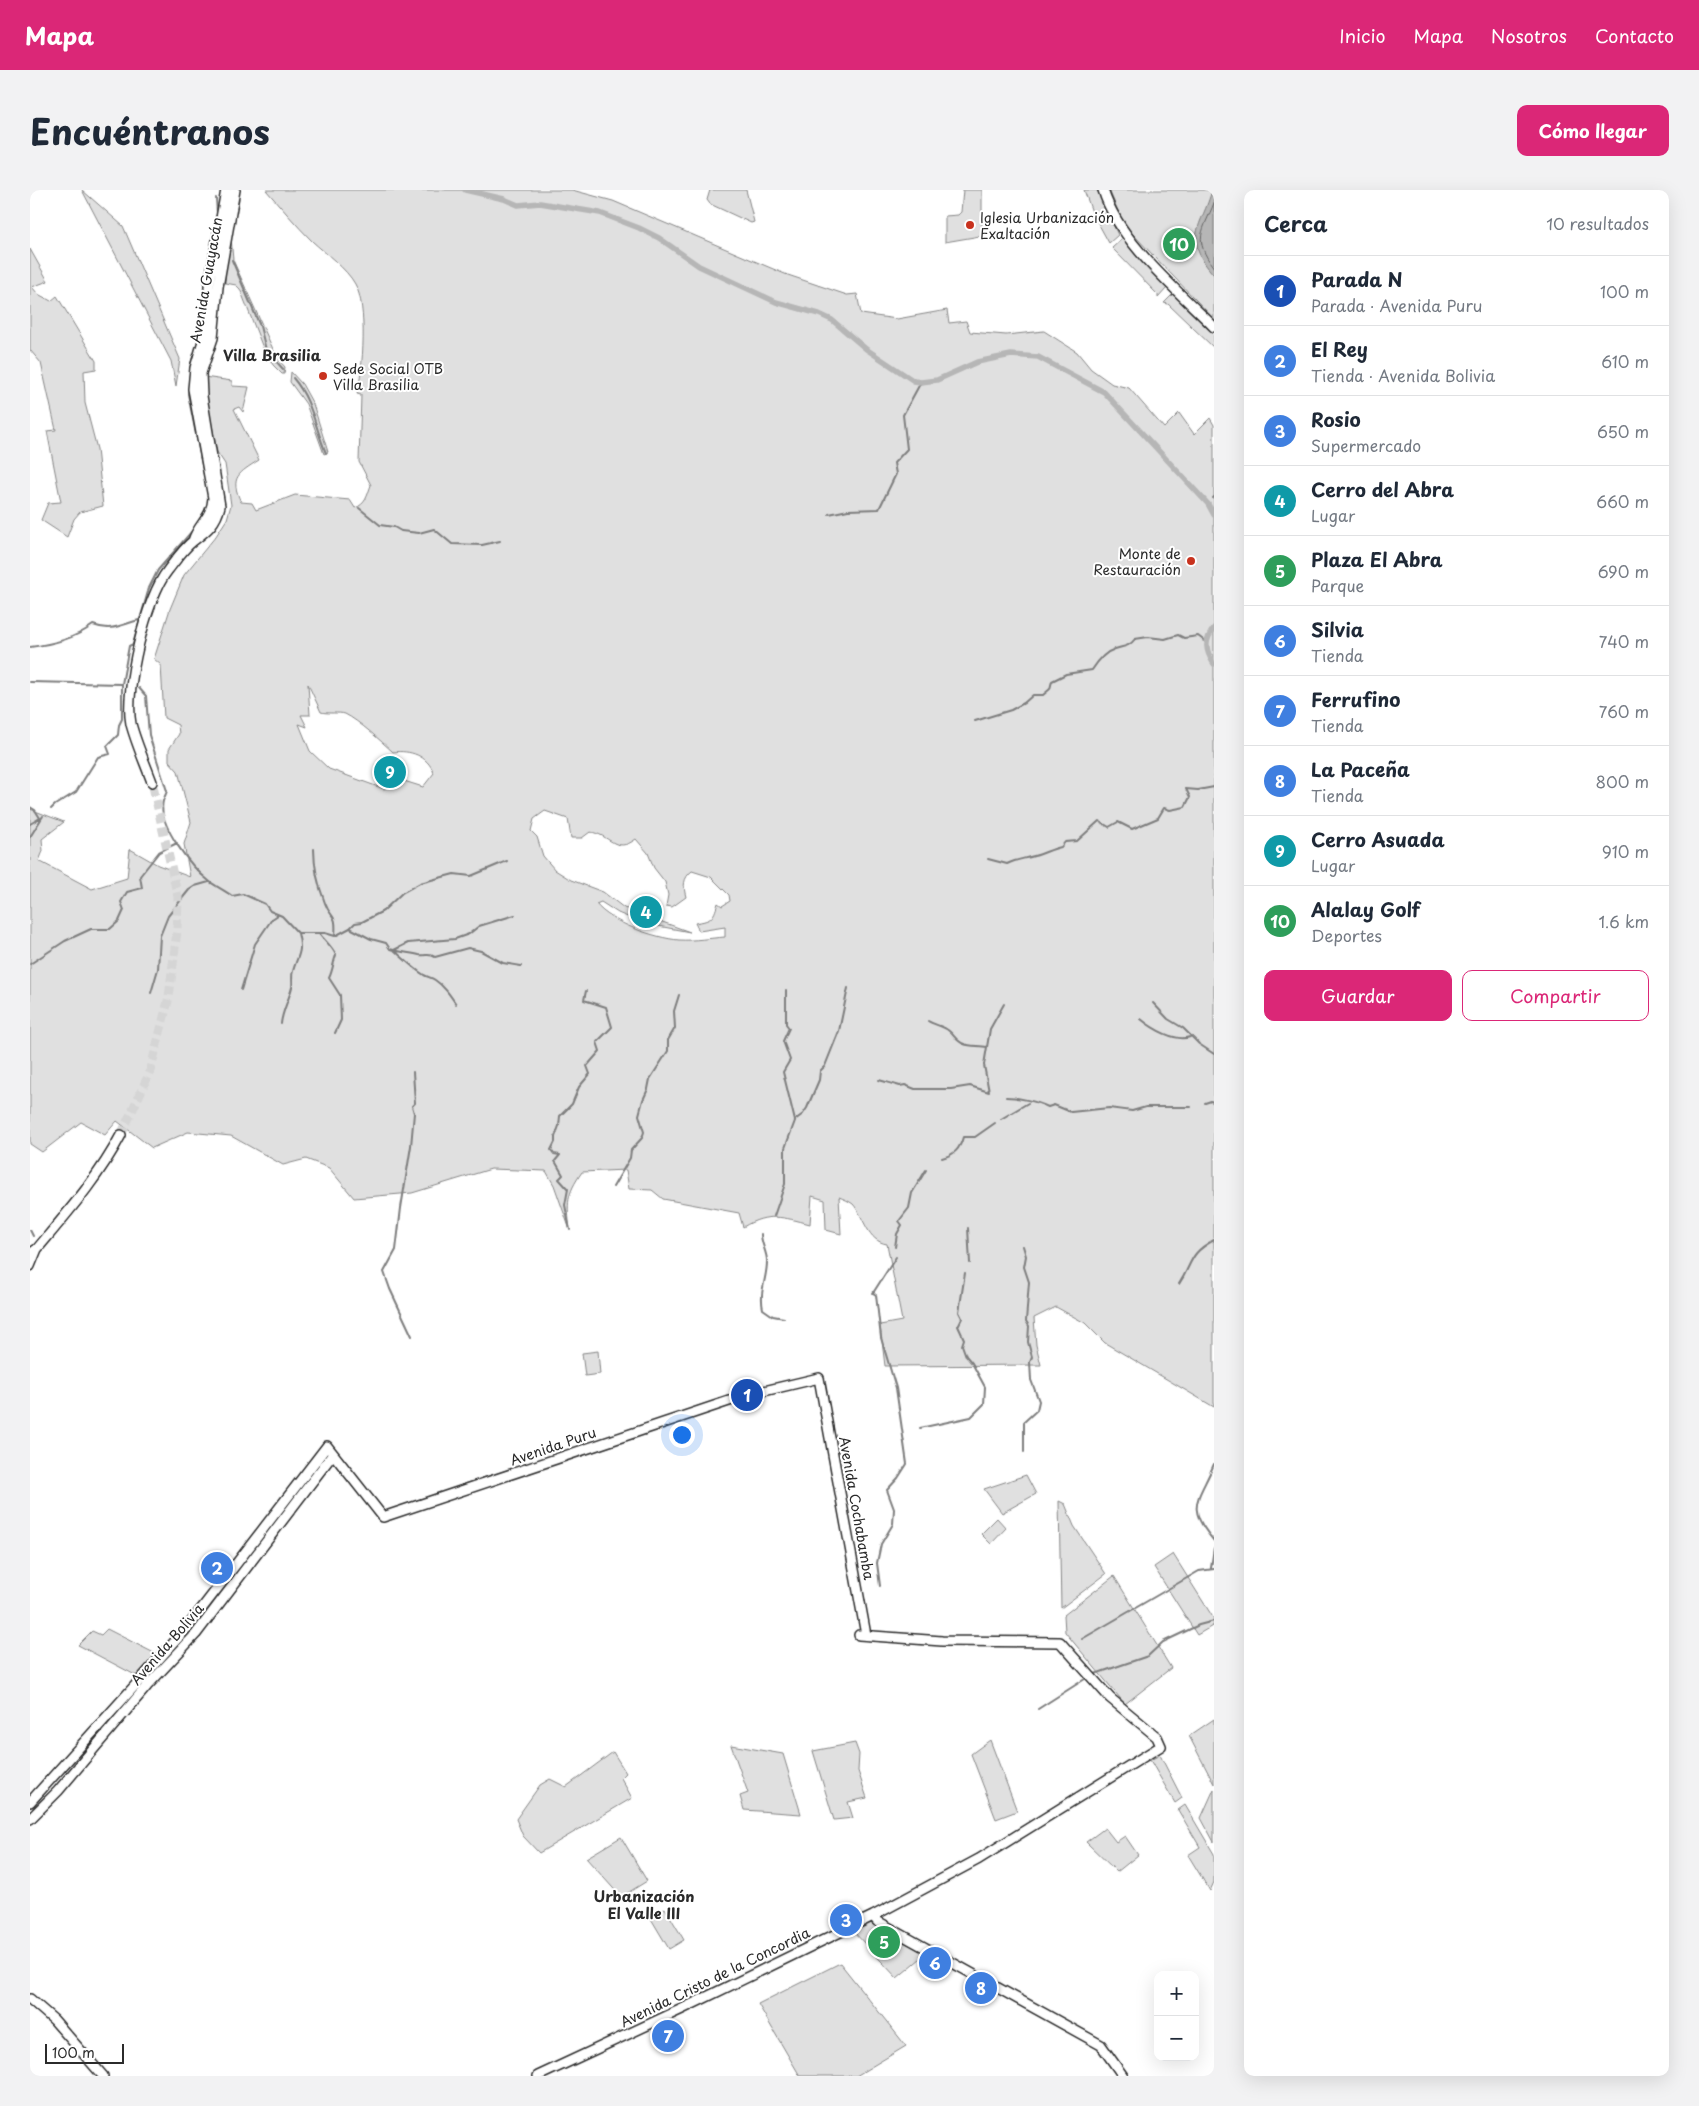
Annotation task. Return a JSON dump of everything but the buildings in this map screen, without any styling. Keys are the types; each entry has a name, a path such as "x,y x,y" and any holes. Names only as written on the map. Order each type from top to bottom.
{"street":[{"name":"Avenida Guayacán","path":"193,541 195,533 210,514 214,498 193,389 193,379 208,324 209,286 226,190"},
{"name":"Avenida Guayacán","path":"152,782 132,724 130,705 131,682 138,649 156,590 167,571 193,541 201,537 216,518 220,506 202,396 201,379 204,360 214,333 218,287 235,190"},
{"path":"1103,190 1110,208 1129,238 1214,327"},
{"path":"30,1266 34,1251 100,1171 122,1134"},
{"name":"Avenida Puru","path":"330,1450 383,1517 747,1395 819,1378"},
{"name":"Avenida Cochabamba","path":"819,1378 862,1635 951,1641 1060,1642 1110,1698 1157,1737 1161,1746"},
{"name":"Avenida Bolivia","path":"30,1802 186,1629 330,1450"},
{"name":"Avenida Bolivia","path":"30,1819 58,1791 148,1686 196,1634 330,1450"},
{"name":"Avenida Cristo de la Concordia","path":"538,2076 682,2010 873,1916 979,1859 1161,1746"},
{"path":"873,1916 877,1921 1101,2044 1123,2076"},
{"path":"30,1999 54,2020 103,2076"}],"shaded area":[{"path":"82,190 123,226 180,359 176,386 171,361"},
{"path":"266,190 572,190 613,201 785,274 847,295 857,294 861,314 897,319 947,310 949,323 966,321 970,332 1006,335 1044,331 1077,352 1091,369 1112,384 1129,388 1164,428 1179,413 1194,434 1210,418 1214,425 1214,1407 1105,1343 1085,1323 1056,1307 1034,1318 1036,1345 1041,1365 885,1366 880,1325 902,1321 887,1244 880,1242 871,1234 853,1204 839,1197 841,1234 826,1230 825,1200 812,1196 810,1224 776,1217 760,1219 743,1227 739,1213 663,1199 652,1190 629,1189 626,1170 582,1172 570,1193 568,1213 570,1230 554,1185 546,1171 491,1169 412,1193 354,1198 329,1168 306,1159 283,1165 231,1136 188,1132 152,1148 117,1121 105,1135 81,1122 42,1152 30,1144 30,809 64,822 42,839 43,851 39,861 92,889 127,878 130,849 158,865 190,877 184,844 191,822 178,771 169,761 169,749 179,734 178,725 164,718 161,665 154,659 170,609 184,575 216,536 227,519 231,505 225,464 217,452 204,377 232,381 232,386 249,387 243,412 239,407 234,409 259,460 238,476 236,487 241,502 252,503 256,510 295,495 350,500 355,508 364,502 371,485 359,462 361,395 357,394 361,370 363,322 359,294 355,284 346,272 312,241","holes":["308,684 321,712 345,714 363,726 393,752 412,753 427,762 434,773 423,787 404,781 384,789 329,769 310,751 299,724 307,727 301,715 310,715","545,811 568,819 571,838 582,838 590,832 623,845 636,839 648,853 654,868 665,882 668,895 666,906 672,907 686,897 684,882 692,871 711,877 729,895 730,901 722,906 718,903 711,918 695,923 699,931 725,927 725,937 691,940 669,939 634,928 603,911 596,904 601,902 618,913 642,923 690,932 624,908 603,892 571,880 555,870 543,856 537,837 531,831 534,819"]},
{"path":"710,190 746,190 754,222 751,223 710,204 707,200"},
{"path":"963,190 982,190 982,233 980,236 945,242 945,216 958,215 961,212"},
{"path":"1084,190 1097,190 1118,235 1109,243 1092,212"},
{"path":"1109,190 1214,190 1214,319 1132,233 1122,220"},
{"path":"231,237 233,260 277,358 285,367 284,374 273,365 263,348 240,289 236,285 225,283 226,262"},
{"path":"1123,238 1167,288 1158,298 1158,295 1112,248"},
{"path":"30,249 48,281 32,287 38,294 51,301 57,296 96,361 96,369 84,371 85,403 97,449 103,506 80,512 74,519 67,537 41,520 48,503 61,502 47,431 56,430 41,363 30,350"},
{"path":"1173,294 1214,335 1214,348 1168,304 1164,303"},
{"path":"291,372 302,384 313,404 328,452 324,454 306,404 290,382"},
{"path":"598,1351 600,1374 585,1376 582,1353"},
{"path":"1026,1475 1036,1494 1002,1513 984,1489"},
{"path":"1059,1501 1065,1504 1074,1526 1106,1574 1061,1608"},
{"path":"997,1518 1006,1528 991,1544 981,1534"},
{"path":"1173,1554 1214,1619 1214,1625 1197,1635 1154,1567"},
{"path":"1114,1576 1171,1668 1125,1704 1065,1632 1064,1615"},
{"path":"107,1629 158,1655 137,1676 78,1645 92,1631 101,1635"},
{"path":"1214,1719 1214,1784 1189,1736"},
{"path":"990,1740 1017,1811 996,1819 971,1754"},
{"path":"855,1743 859,1754 858,1771 867,1798 848,1802 853,1818 834,1820 813,1751"},
{"path":"731,1745 783,1754 801,1814 744,1810 740,1796 748,1793"},
{"path":"613,1752 626,1773 621,1778 632,1798 539,1853 523,1836 516,1819 540,1785 550,1779 566,1787"},
{"path":"1160,1755 1182,1798 1175,1803 1150,1760"},
{"path":"1214,1789 1214,1842 1201,1818"},
{"path":"1185,1805 1214,1854 1214,1882 1210,1891 1188,1855 1200,1847 1178,1810"},
{"path":"1105,1828 1116,1842 1125,1836 1138,1855 1117,1872 1086,1842"},
{"path":"621,1837 647,1881 621,1897 586,1858"},
{"path":"665,1908 684,1940 669,1949 650,1917"},
{"path":"868,1922 926,1954 897,1978 852,1930"},
{"path":"840,1963 906,2046 856,2076 800,2076 758,2004"}],"water":[{"path":"1212,190 1214,190 1214,275 1198,251 1196,242 1197,232"}],"waterway":[{"path":"465,190 504,199 518,205 540,203 600,213 639,228 659,238 699,266 776,302 819,314 832,320 866,349 914,381 937,380 977,362 1011,355 1038,357 1104,392 1208,504 1214,515"},
{"path":"212,245 217,214 216,198"},
{"path":"232,260 260,326 266,350 283,369"},
{"path":"204,314 204,324"},
{"path":"197,346 191,363 188,394 204,475"},
{"path":"293,378 305,395 326,453"},
{"path":"829,514 848,510 879,509 896,474 894,463 907,449 903,415 921,382"},
{"path":"359,508 380,525 394,527 401,531 419,533 434,529 452,544 482,545 500,541"},
{"path":"51,809 76,792 98,757 110,754 107,746 118,735 122,719 122,684 129,646 133,644 149,588 158,570 193,530"},
{"path":"30,647 63,640 93,625 111,628 139,620"},
{"path":"1214,628 1207,641 1207,650 1214,664"},
{"path":"975,721 1011,710 1024,703 1033,695 1043,695 1050,689 1052,681 1066,674 1092,670 1108,652 1128,645 1135,639 1148,637 1165,639 1178,635 1184,638 1198,636 1206,642"},
{"path":"30,682 122,684"},
{"path":"139,688 146,696 149,735 167,791 163,801 165,821 177,844 193,866 211,883 232,896 243,894 265,904 270,911 282,916 298,933 325,933 335,936 355,923 362,922 383,911 402,893 420,883 454,874 471,876 507,861"},
{"path":"988,859 1007,864 1041,854 1061,847 1065,842 1077,841 1099,821 1109,827 1118,822 1132,829 1158,818 1164,808 1170,810 1185,807 1190,797 1186,789 1198,790 1214,787"},
{"path":"30,807 35,810 40,818 30,824"},
{"path":"30,837 43,816"},
{"path":"30,964 65,941 91,929 110,929 119,921 124,910 121,902 127,892 142,888 140,876 159,852 177,843"},
{"path":"314,849 318,883 327,908 334,919 335,936"},
{"path":"151,993 158,969 160,936 168,916 189,890 209,882"},
{"path":"241,990 255,944 272,919 278,915"},
{"path":"456,1004 438,982 424,975 394,950 408,943 455,939 469,934 479,926 515,915"},
{"path":"350,928 371,939 386,943 390,949 397,951 435,957 468,948 481,951 503,963 521,966"},
{"path":"281,1024 292,987 292,973 299,953 298,933"},
{"path":"319,933 336,955 329,978 340,995 341,1020 335,1033"},
{"path":"795,1120 807,1108 819,1080 820,1071 825,1066 839,1031 848,988"},
{"path":"774,1216 785,1184 785,1148 795,1121 783,1072 790,1060 783,1041 789,1028 786,1024 786,990"},
{"path":"570,1230 565,1205 568,1189 559,1179 563,1175 555,1161 560,1155 554,1154 551,1150 555,1142 560,1116 572,1104 579,1087 590,1074 587,1066 600,1051 597,1042 612,1027 606,1007 584,1000 586,991"},
{"path":"613,1187 630,1158 631,1150 642,1138 644,1132 639,1115 650,1079 668,1051 668,1040 675,1028 674,1011 679,995"},
{"path":"1153,1003 1168,1019 1183,1028 1199,1044 1214,1054"},
{"path":"987,1047 990,1029 1004,1004"},
{"path":"1141,1019 1152,1027 1171,1036 1178,1038 1190,1037"},
{"path":"879,1080 915,1089 951,1089 970,1086 989,1092 984,1065 987,1047 961,1043 947,1029 928,1021"},
{"path":"412,1336 384,1272 396,1250 411,1146 414,1113 412,1106 415,1103 413,1072"},
{"path":"1006,1097 1028,1100 1048,1107 1054,1105 1071,1112 1109,1108 1132,1111 1146,1107 1191,1107"},
{"path":"1205,1103 1211,1101 1214,1103"},
{"path":"1001,1119 1028,1103"},
{"path":"942,1158 956,1151 963,1137 975,1137 995,1123"},
{"path":"895,1247 897,1234 902,1225 899,1221 909,1208 912,1193 926,1170"},
{"path":"968,1228 970,1263"},
{"path":"30,1230 33,1236"},
{"path":"761,1234 767,1261 762,1296 763,1309 773,1316 784,1318"},
{"path":"1179,1284 1195,1255 1214,1240"},
{"path":"1023,1246 1026,1256 1024,1267 1029,1282 1026,1321 1029,1326 1028,1342 1032,1357 1030,1362 1031,1380 1039,1401 1037,1410 1024,1422 1024,1452"},
{"path":"880,1586 877,1563 881,1544 893,1524 894,1509 887,1490 907,1464 896,1388 881,1338 876,1295 873,1293 896,1257"},
{"path":"920,1428 971,1417 984,1404 985,1387 966,1356 962,1345 964,1339 958,1326 962,1318 959,1312 965,1273"},
{"path":"1214,1464 1197,1503 1199,1519 1214,1541"},
{"path":"1211,1568 1214,1548"},
{"path":"1082,1639 1199,1571 1214,1569"},
{"path":"1092,1675 1148,1656 1163,1642 1199,1625 1214,1621"},
{"path":"1038,1709 1088,1677"}],"tunnel":[{"path":"121,1135 150,1072 169,997 177,931 178,897 152,782"}],"place":[{"name":"Iglesia Urbanización Exaltación","path":"970,225"},
{"name":"Alalay Golf","path":"1179,244"},
{"name":"Sede Social OTB Villa Brasilia","path":"323,376"},
{"name":"Monte de Restauración","path":"1191,561"},
{"name":"Cerro Asuada","path":"390,772"},
{"name":"Cerro del Abra","path":"646,912"},
{"name":"Parada N","path":"747,1395"},
{"name":"El Rey","path":"217,1568"},
{"name":"Rosio","path":"846,1920"},
{"name":"Plaza El Abra","path":"884,1942"},
{"name":"Silvia","path":"935,1963"},
{"name":"La Paceña","path":"981,1988"},
{"name":"Ferrufino","path":"668,2036"}],"district":[{"name":"Villa Brasilia","path":"272,354"},
{"name":"Urbanización El Valle III","path":"644,1904"}]}
